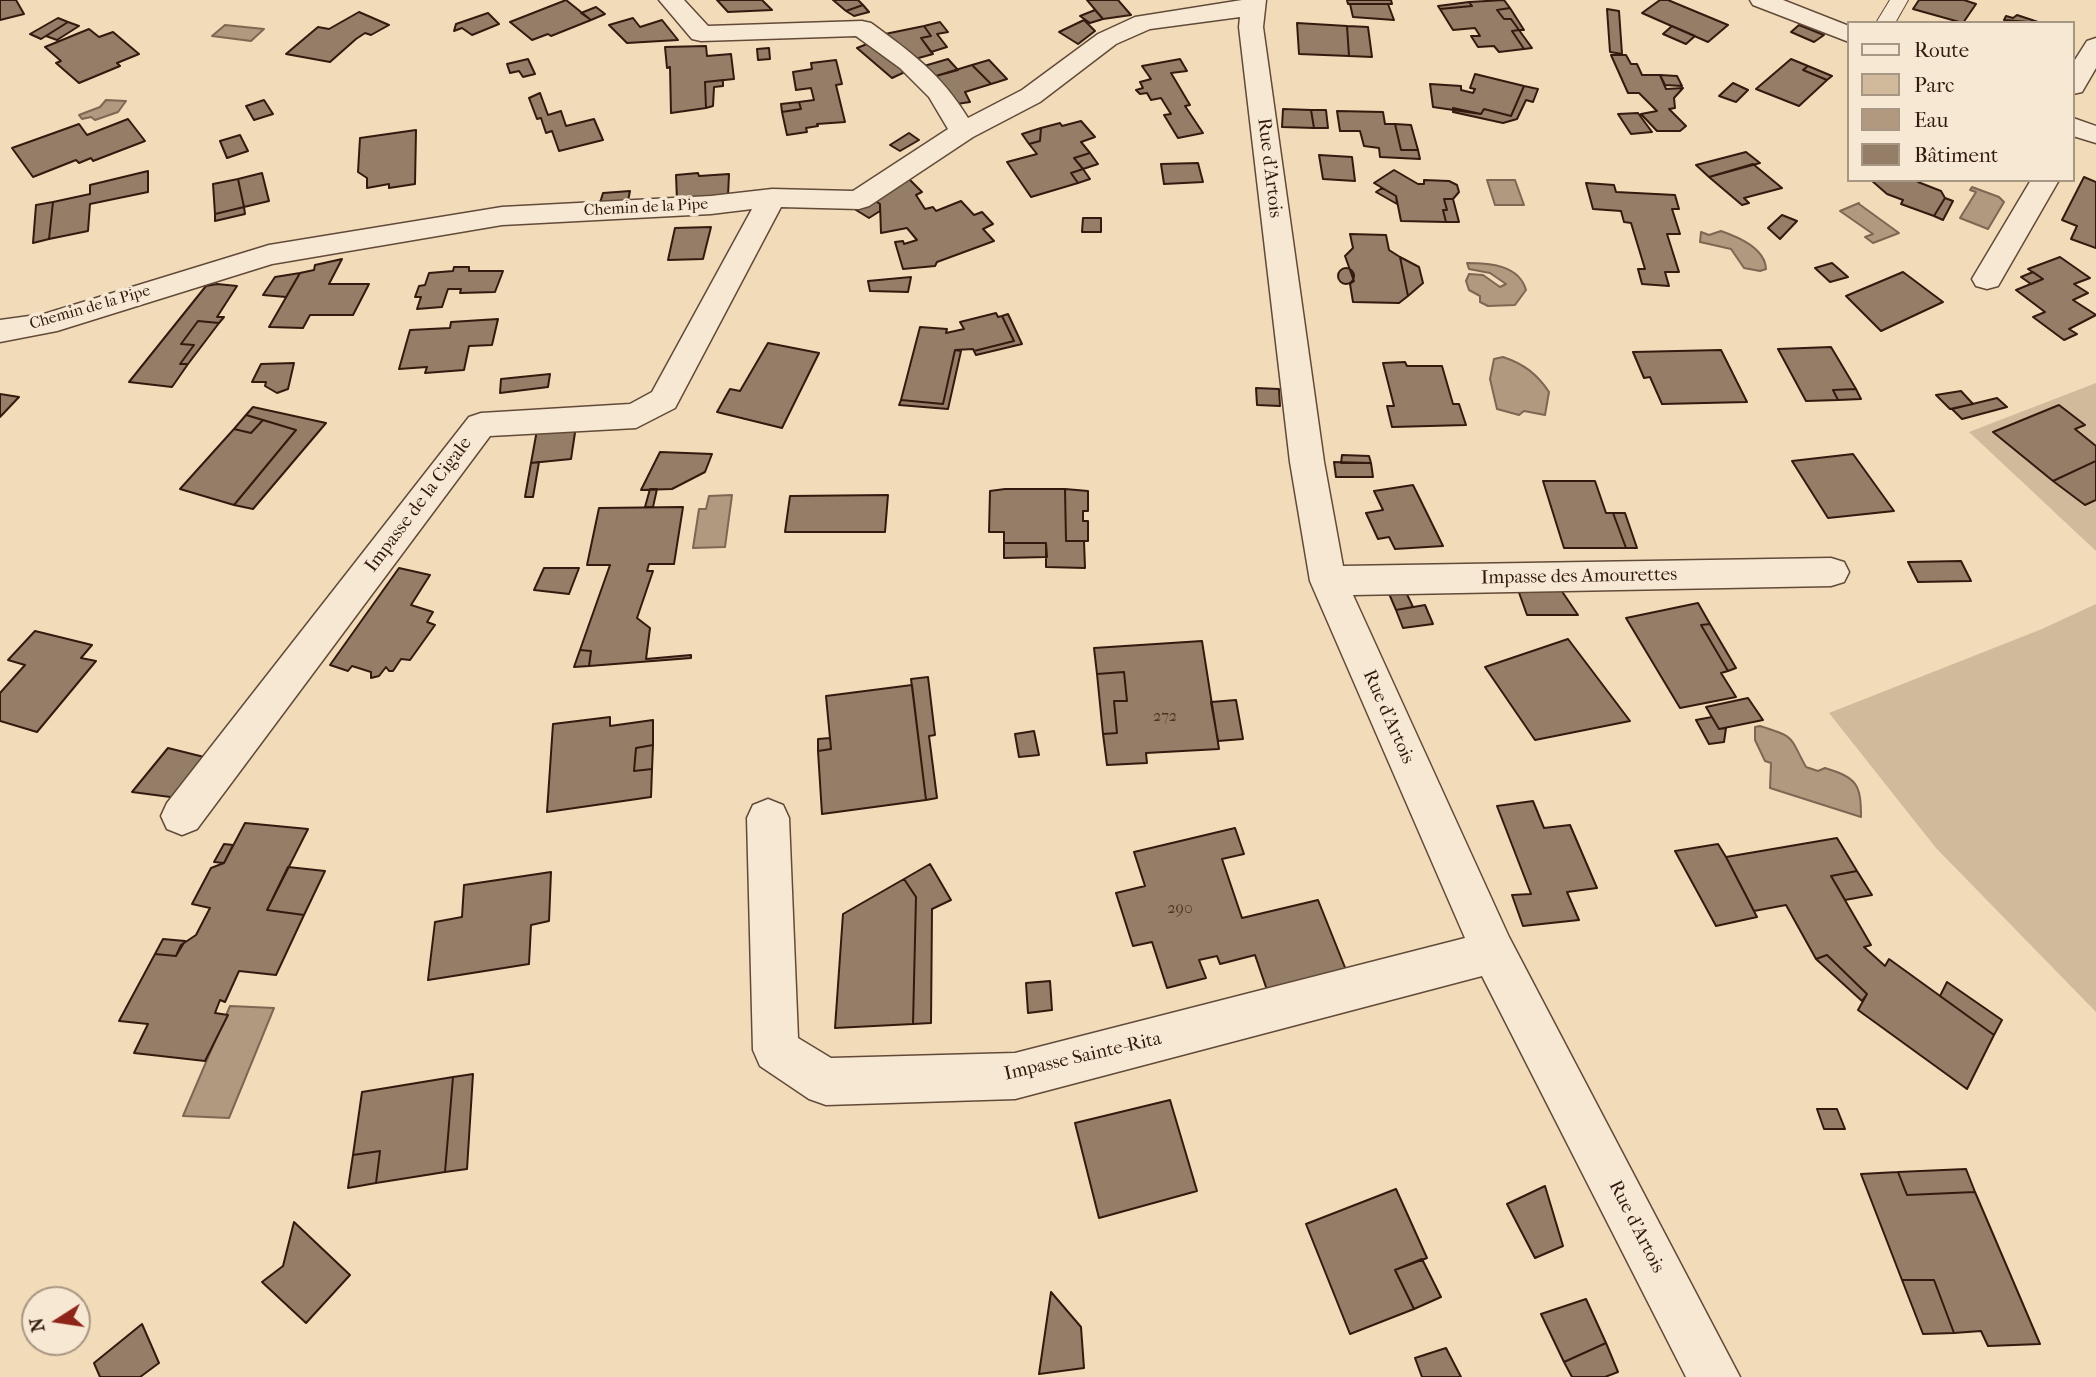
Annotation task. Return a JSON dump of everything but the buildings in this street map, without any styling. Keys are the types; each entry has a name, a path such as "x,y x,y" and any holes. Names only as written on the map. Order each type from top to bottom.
{"street":[{"path":"671,0 701,34 862,29 909,63 940,93 963,131"},
{"path":"1762,0 1848,35"},
{"name":"Chemin de la Pipe","path":"0,331 46,324 269,255 502,216 711,205 772,198 859,200 963,131 1031,96 1107,39 1144,22 1253,4"},
{"name":"Rue d'Artois","path":"1253,4 1251,27 1307,462 1328,581 1493,952 1714,1377"},
{"path":"2075,83 2096,46"},
{"path":"1987,279 2044,182"},
{"name":"Impasse de la Cigale","path":"182,816 481,425 636,416 664,400 772,198"},
{"name":"Impasse des Amourettes","path":"1328,581 1831,572"},
{"name":"Impasse Sainte-Rita","path":"768,818 776,1050 826,1082 1016,1076 1493,952"}],"lane":[{"path":"1886,21 1899,0"}],"green space":[{"path":"2096,383 2096,551 1969,432"},
{"path":"2096,604 2096,1012 1936,848 1829,713 2042,629"}],"water":[{"path":"225,25 264,29 251,41 212,36"},
{"path":"106,100 126,101 118,112 95,120 91,117 82,119 79,115 100,107"},
{"path":"1487,180 1515,180 1524,205 1495,205"},
{"path":"1972,187 1999,197 2004,202 1988,229 1960,218 1976,192 1970,190"},
{"path":"1859,203 1899,233 1873,243 1865,237 1873,234 1840,211"},
{"path":"1721,231 1756,249 1766,269 1760,271 1744,268 1731,249 1700,242 1701,232 1709,235"},
{"path":"1467,263 1494,265 1510,270 1517,275 1526,290 1515,305 1488,306 1480,302 1480,296 1469,290 1466,281 1469,274 1483,275 1500,287 1506,284 1490,273 1469,269"},
{"path":"1503,357 1529,370 1549,392 1545,415 1524,411 1519,415 1497,409 1490,379 1494,359"},
{"path":"732,495 725,547 693,548 699,509 706,509 709,496"},
{"path":"1760,726 1790,739 1806,767 1818,771 1825,768 1850,779 1858,790 1861,817 1770,788 1771,763 1765,761 1755,740 1755,727"},
{"path":"230,1006 274,1008 229,1118 183,1116"}]}
